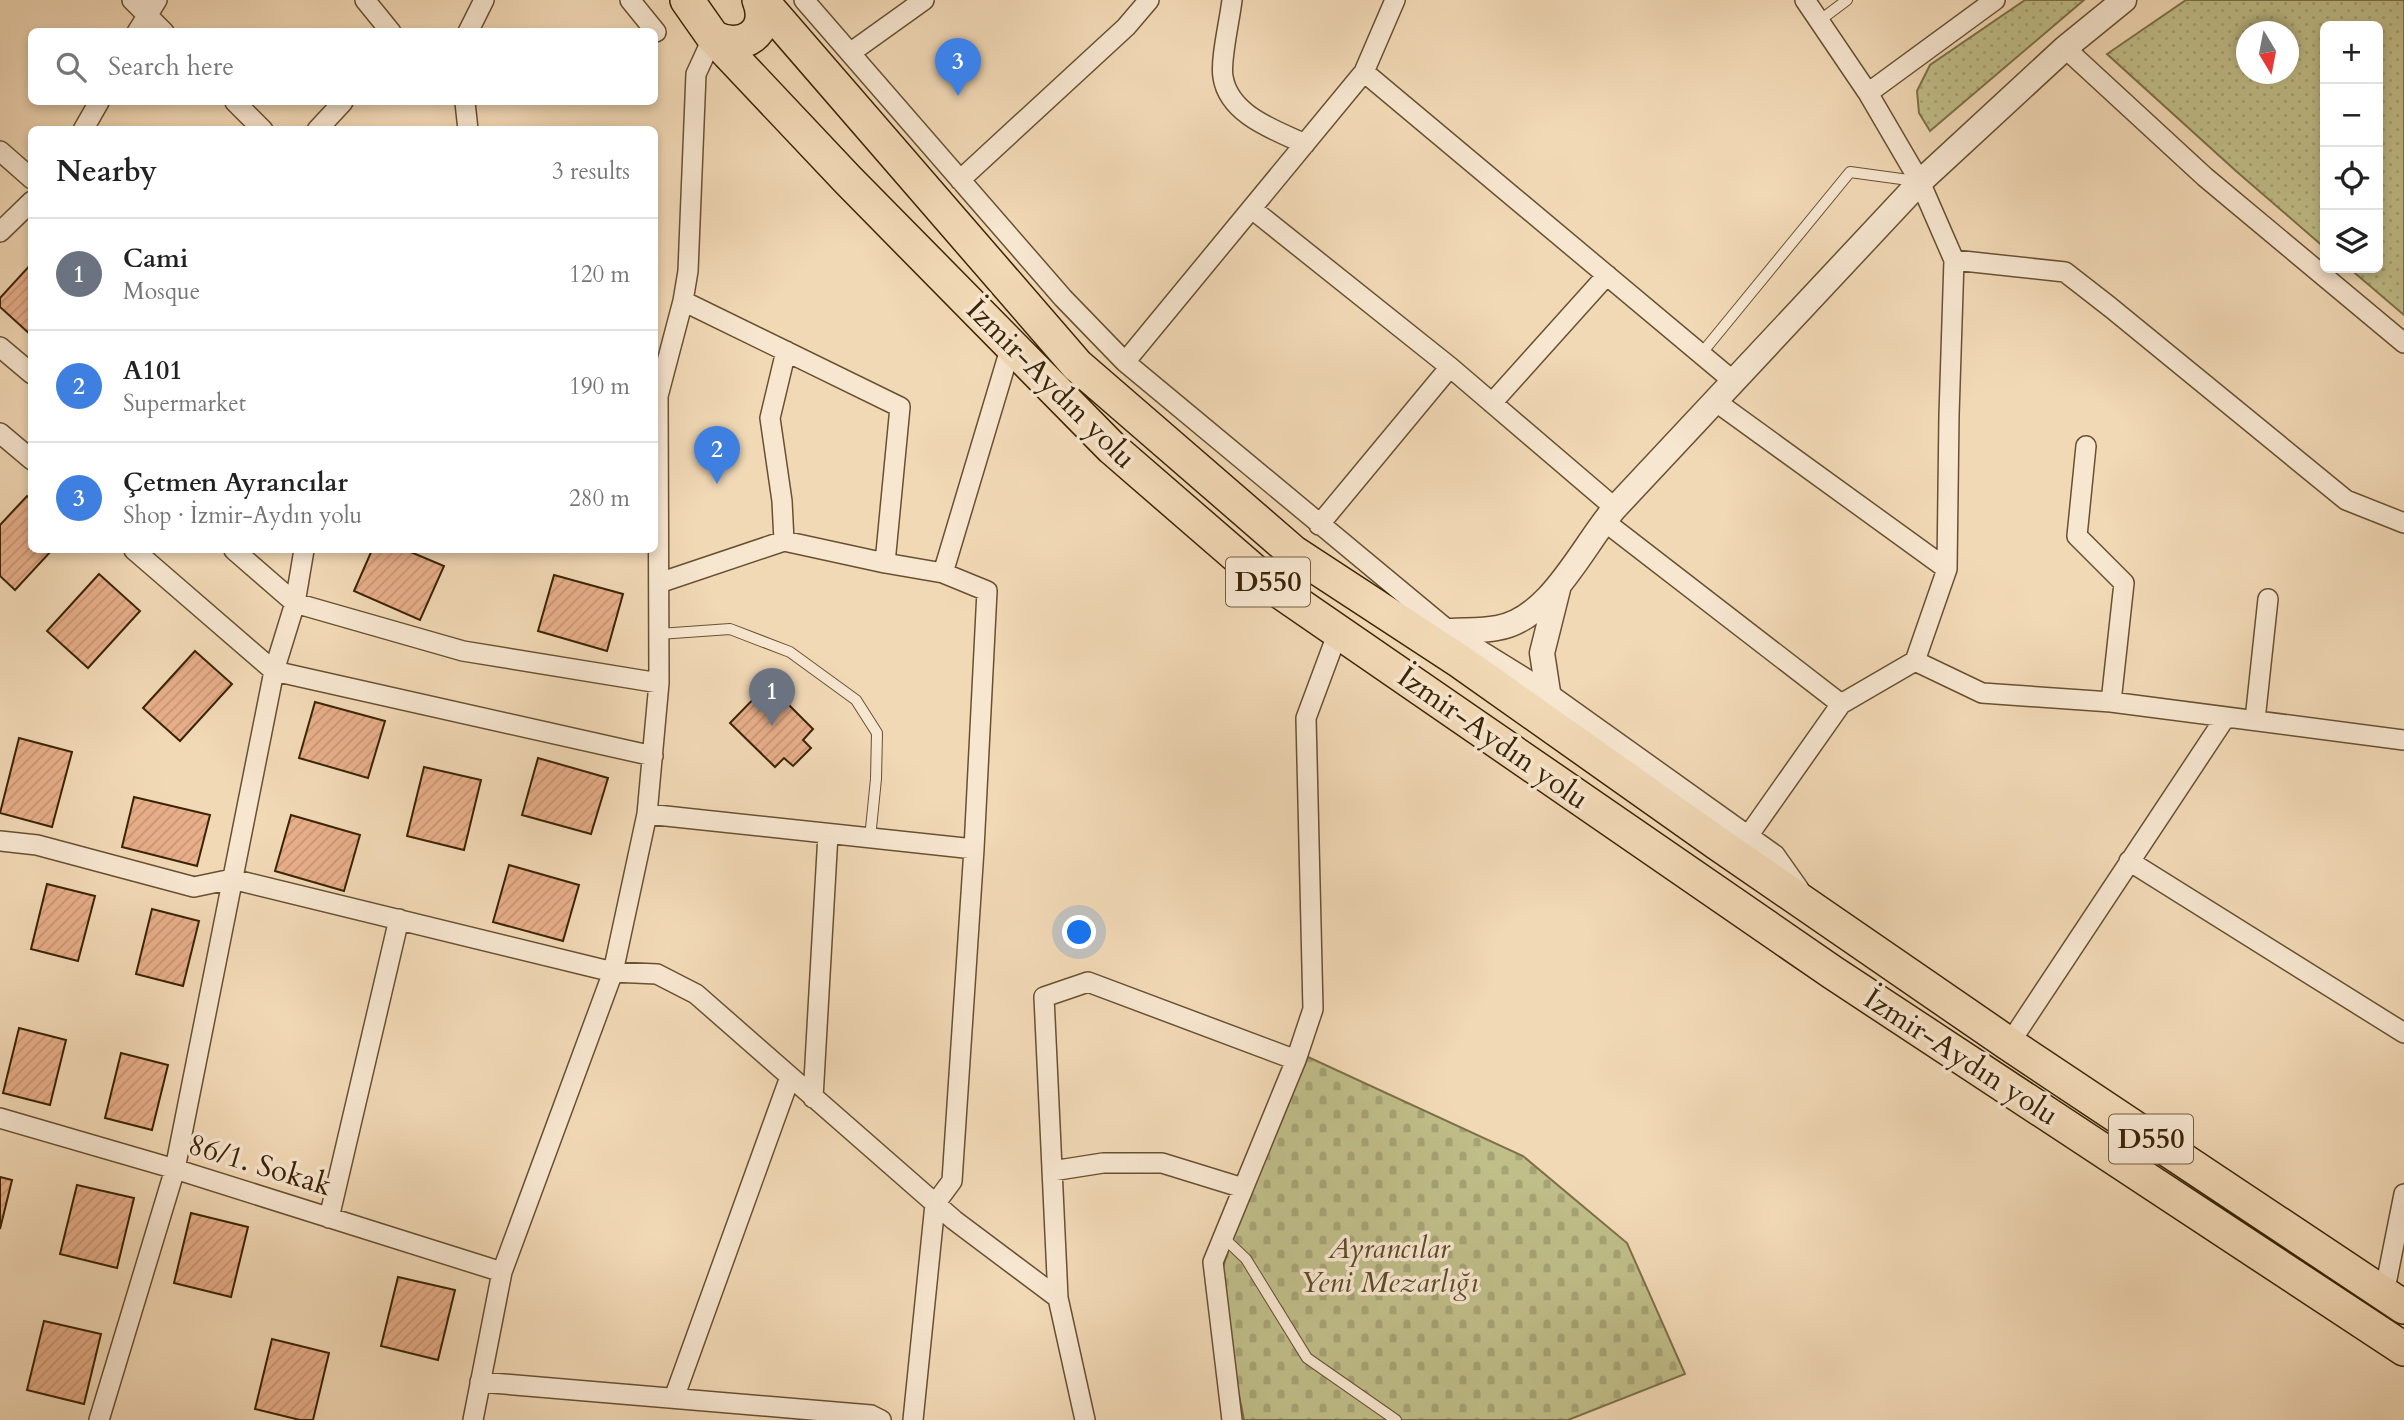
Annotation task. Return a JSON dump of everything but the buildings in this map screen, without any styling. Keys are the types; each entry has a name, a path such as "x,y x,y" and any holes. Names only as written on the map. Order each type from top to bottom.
{"highway":[{"path":"703,16 731,44 750,38 757,31 763,12 760,0"},
{"name":"İzmir-Aydın yolu","path":"760,0 1077,365 1293,552 1461,663 2009,1044 2394,1300"},
{"name":"İzmir-Aydın yolu","path":"703,16 1012,346 1112,448 1269,584 1832,972 2404,1349"},
{"path":"1402,624 1449,631 1461,663"}],"street":[{"path":"132,0 160,28"},
{"path":"365,0 388,28"},
{"path":"470,28 484,0"},
{"path":"630,0 653,28"},
{"path":"804,0 1063,298 1125,362 1449,631 1548,692 1775,855 1815,911"},
{"path":"850,53 923,0"},
{"path":"960,180 1126,27 1149,0"},
{"path":"1232,0 1223,76 1229,94 1257,121 1305,144"},
{"path":"1125,362 1364,72 1395,0"},
{"path":"1748,836 1842,704 1915,661 1947,569 1954,260 1920,182 1868,93 1805,0"},
{"path":"1868,93 1995,0"},
{"path":"1449,631 1500,628 1523,619 1558,589 1609,514 1920,182 2065,48 2123,0"},
{"path":"658,389 683,301 688,271 696,74 703,16"},
{"path":"2065,48 2205,177 2404,343"},
{"path":"1364,72 1732,380"},
{"path":"85,126 97,105"},
{"path":"237,105 259,126"},
{"path":"321,126 340,105"},
{"path":"465,105 468,126"},
{"path":"0,151 28,176"},
{"path":"0,232 28,205"},
{"path":"1252,209 1450,367 1609,514 1842,704"},
{"path":"1954,260 2065,272 2346,500 2404,523"},
{"path":"1492,403 1607,275"},
{"path":"683,301 900,407 885,564"},
{"path":"0,346 28,370"},
{"path":"943,573 1012,346"},
{"path":"784,541 782,501 770,418 786,351"},
{"path":"1319,525 1450,367"},
{"path":"1715,401 1947,569"},
{"path":"0,433 28,457"},
{"path":"2086,446 2077,536 2124,583 2111,702"},
{"path":"473,1420 502,1272 613,972 648,814 659,683 658,521"},
{"path":"659,583 784,541 885,564 943,573 987,591 974,849 952,1181 935,1204 913,1420"},
{"path":"137,553 274,671 653,756"},
{"path":"237,553 295,603 463,651 659,683"},
{"path":"99,1420 175,1169 274,671 295,603 303,553"},
{"path":"1548,692 1542,653 1558,589"},
{"path":"2255,720 2268,599"},
{"path":"1231,1420 1213,1262 1296,1060 1313,1009 1306,719 1338,632"},
{"path":"1915,661 1982,693 2111,702 2404,740"},
{"path":"2009,1044 2225,718"},
{"path":"648,814 974,849"},
{"path":"813,1098 828,834"},
{"path":"0,841 37,845 194,887 232,879 613,972 657,974 696,994 935,1204 1058,1298"},
{"path":"2129,861 2404,1033"},
{"path":"328,1218 399,919"},
{"path":"1085,1420 1058,1298 1044,997 1088,982 1296,1060"},
{"path":"674,1398 790,1077"},
{"name":"86/1. Sokak","path":"0,1118 175,1169 502,1272"},
{"path":"1052,1171 1103,1163 1162,1163 1243,1188"},
{"path":"2394,1300 2404,1194"},
{"path":"480,1382 871,1415 881,1420"}],"lane":[{"path":"1819,21 1846,0"},
{"path":"1702,355 1850,172 1920,182"},
{"path":"659,634 730,629 790,652 856,700 877,733 870,838"},
{"path":"1224,1238 1246,1259 1307,1358 1396,1420"}],"green space":[{"path":"2025,0 2084,0 1930,131 1919,113 1917,91 1930,65"},
{"path":"2186,0 2404,0 2404,315 2355,273 2383,273 2383,21 2320,21 2320,244 2107,54"},
{"name":"Ayrancılar Yeni Mezarlığı","path":"1308,1057 1523,1156 1627,1243 1685,1374 1568,1420 1244,1420 1221,1307 1221,1274 1245,1195"}],"place":[{"name":"Çetmen Ayrancılar","path":"958,96"},
{"name":"A101","path":"717,484"},
{"name":"Cami","path":"772,726"}]}
